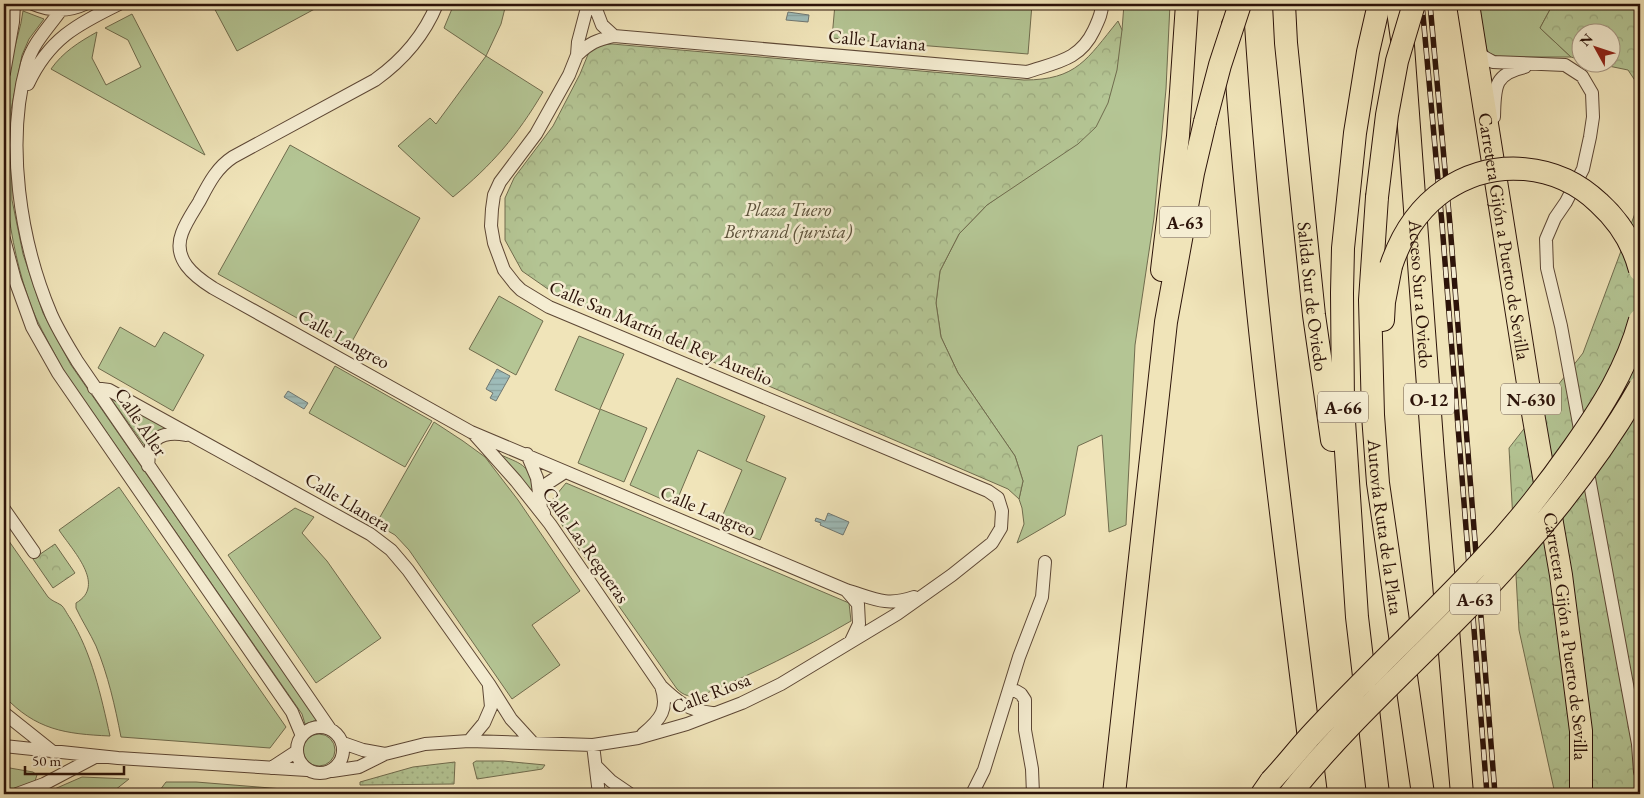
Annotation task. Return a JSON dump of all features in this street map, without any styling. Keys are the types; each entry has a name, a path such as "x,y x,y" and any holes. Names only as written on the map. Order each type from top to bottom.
{"highway":[{"path":"1139,567 1148,392 1178,136 1187,4"},
{"path":"1232,4 1252,261 1277,487 1316,794"},
{"name":"A-63","path":"1114,794 1166,322 1188,211 1193,173 1220,65 1240,4"},
{"name":"Salida Sur de Oviedo","path":"1284,4 1286,43 1314,315 1357,617"},
{"name":"Autovía Ruta de la Plata","path":"1378,4 1359,107 1343,248 1342,293 1343,406 1357,617 1378,794"},
{"name":"Acceso Sur a Oviedo","path":"1397,4 1403,46 1434,464 1462,794"},
{"name":"Autovía Ruta de la Plata","path":"1414,4 1397,61 1387,115 1377,197 1370,300 1373,415 1378,482 1423,794"},
{"name":"Carretera Gijón a Puerto de Sevilla","path":"1468,4 1561,575 1581,731 1581,794"},
{"path":"1390,561 1382,336 1384,302 1396,250 1423,210 1446,189 1488,171 1520,168 1553,174 1579,187 1596,199 1611,214 1624,230 1636,255 1640,270"},
{"path":"1267,787 1314,732 1482,561 1523,515 1593,419 1618,378 1635,339 1640,320"},
{"name":"A-63","path":"1290,794 1345,731 1486,589 1534,535 1581,478 1614,431 1640,387"}],"street":[{"path":"4,73 13,22 14,4"},
{"path":"34,4 44,8 61,10"},
{"name":"Calle Aller","path":"117,5 84,4 61,10 36,43 27,63 20,99 17,160 24,230 36,274 51,314 94,388 330,729"},
{"name":"Calle Langreo","path":"437,4 421,35 403,58 385,73 233,156 221,166 214,175 182,233 180,249 188,268 201,280 471,432 846,590 885,602 902,601 926,593"},
{"name":"Calle San Martín del Rey Aurelio","path":"588,4 578,42 577,55 569,74 550,112 505,175 494,195 491,226 494,243 504,270 515,284 549,308 988,491 998,498 1002,511 1001,528"},
{"path":"594,4 602,25 614,36"},
{"name":"Calle Laviana","path":"577,55 590,43 614,36 1027,72 1070,58 1088,43 1102,13 1102,4"},
{"name":"Calle Aller","path":"20,99 37,64 60,38 117,5"},
{"path":"1477,53 1493,62 1565,66 1582,76 1592,92 1593,117 1583,169 1566,202 1554,218 1546,239 1547,268 1561,326 1638,744 1640,772"},
{"path":"1492,157 1495,88 1501,77 1516,70 1542,64"},
{"path":"4,239 32,327 58,373 292,712 302,736"},
{"name":"Calle Llanera","path":"94,388 109,390 370,534 391,550 408,570 489,684 511,720 532,742"},
{"name":"Calle Llanera","path":"148,466 150,448 159,438 172,432 193,436"},
{"name":"Calle Las Regueras","path":"471,432 516,481 550,524 661,686 685,707 716,714"},
{"path":"527,454 537,478 541,508 550,524"},
{"path":"539,494 548,483 565,472"},
{"path":"4,509 34,552"},
{"name":"Calle Riosa","path":"332,771 359,766 385,754 425,744 469,741 593,745 638,738 716,714 781,684 897,614 992,543 1001,528"},
{"path":"972,794 984,770 1000,715 1042,597 1045,562"},
{"path":"846,590 858,604 859,624 851,641"},
{"path":"469,741 484,723 491,707 489,684"},
{"name":"Calle Las Regueras","path":"638,738 653,726 664,709 665,699 661,686"},
{"path":"1010,691 1016,690 1025,700 1025,730 1032,769 1033,794"},
{"path":"4,713 53,752"},
{"path":"4,746 97,756 307,770 323,774 332,771 339,765 342,758 343,743 339,736 330,729 314,728 302,736 297,751 300,762 307,770"},
{"name":"Calle Riosa","path":"343,743 385,754"},
{"path":"593,745 599,794"},
{"path":"271,768 297,751"},
{"path":"17,794 44,784 97,756"},
{"path":"596,766 630,794"}],"green space":[{"path":"212,4 322,4 322,5 237,51"},
{"path":"454,4 506,4 501,24 486,56 444,28"},
{"path":"835,4 1032,4 1028,54 832,38"},
{"path":"1124,4 1170,4 1166,89 1154,218 1135,345 1126,525 1109,532 1102,435 1078,446 1065,515 1017,543 1024,524 1019,499 1023,481 1015,456 958,373 941,337 936,303 940,271 959,234 987,205 1015,185 1122,30"},
{"path":"1478,4 1553,4 1540,28 1571,57 1499,57 1489,53 1482,42"},
{"path":"1553,4 1640,4 1640,88 1628,70 1622,69 1622,22 1572,22 1572,57 1540,28"},
{"path":"23,11 44,19 29,39 22,55 11,110 12,200 23,254 43,313 71,365 317,720 305,724 302,714 62,368 36,318 19,269 13,242 4,160 4,108"},
{"path":"132,14 205,155 51,69 72,48 97,32 92,58 106,85 141,67 128,40 105,28"},
{"name":"Plaza Tuero Bertrand (jurista)","path":"1118,21 1122,30 1117,70 1108,103 1096,127 1078,144 987,205 959,234 940,271 936,303 941,337 958,373 1015,456 1023,481 1019,499 1008,489 555,294 522,271 505,240 505,198 514,178 553,126 580,74 589,52 600,45 612,44 1024,80 1057,76 1079,65 1098,46"},
{"path":"486,56 543,92 503,149 453,197 398,146 430,118 436,124"},
{"path":"290,145 420,218 349,347 218,274"},
{"path":"1640,200 1640,794 1555,794 1519,630 1509,448 1583,353"},
{"path":"499,296 543,321 516,375 469,349"},
{"path":"120,327 155,347 164,332 204,355 173,411 98,368"},
{"path":"579,336 624,354 600,409 647,428 624,482 578,463 600,410 555,390"},
{"path":"335,366 432,421 405,467 309,413"},
{"path":"677,378 765,416 746,461 786,478 760,540 719,524 742,470 698,450 675,505 630,485"},
{"path":"109,396 169,428 153,435 145,446"},
{"path":"434,422 485,457 518,500 580,591 532,625 560,665 512,699 409,550 395,535 376,524"},
{"path":"501,455 524,467 530,475 533,490 531,493 501,457"},
{"path":"566,483 849,603 851,621 777,661 720,688 700,696 685,695 677,689 548,505"},
{"path":"119,487 286,727 270,748 121,737 104,668 94,641 76,608 76,603 85,596 88,587 88,577 78,557 59,530"},
{"path":"295,508 314,517 302,533 327,561 381,638 316,683 228,555"},
{"path":"4,534 48,597 63,607 78,631 95,675 110,736 79,734 52,728 28,716 4,696"},
{"path":"55,544 75,573 53,588 33,559"},
{"path":"319,734 325,735 330,739 334,744 334,756 330,761 325,765 319,766 313,765 308,761 304,756 303,750 304,744 308,739 313,735"},
{"path":"476,761 503,761 545,765 542,769 477,779 473,763"},
{"path":"455,762 454,784 360,785 360,782 413,767"},
{"path":"4,767 33,772 37,775 34,784 4,794"},
{"path":"82,777 129,779 110,794 43,794"},
{"path":"166,782 196,782 345,794 286,794 286,792 278,794 157,794"},
{"path":"449,792 449,794 345,794"}],"water":[{"path":"788,12 809,15 808,22 786,20"},
{"path":"497,369 510,376 496,401 490,398 493,393 486,389"},
{"path":"288,391 308,403 304,409 284,397"},
{"path":"828,513 849,522 843,535 815,521 816,518 825,521"}],"railway":[{"path":"1422,4 1442,224 1487,794"},
{"path":"1430,4 1450,225 1495,794"}]}
